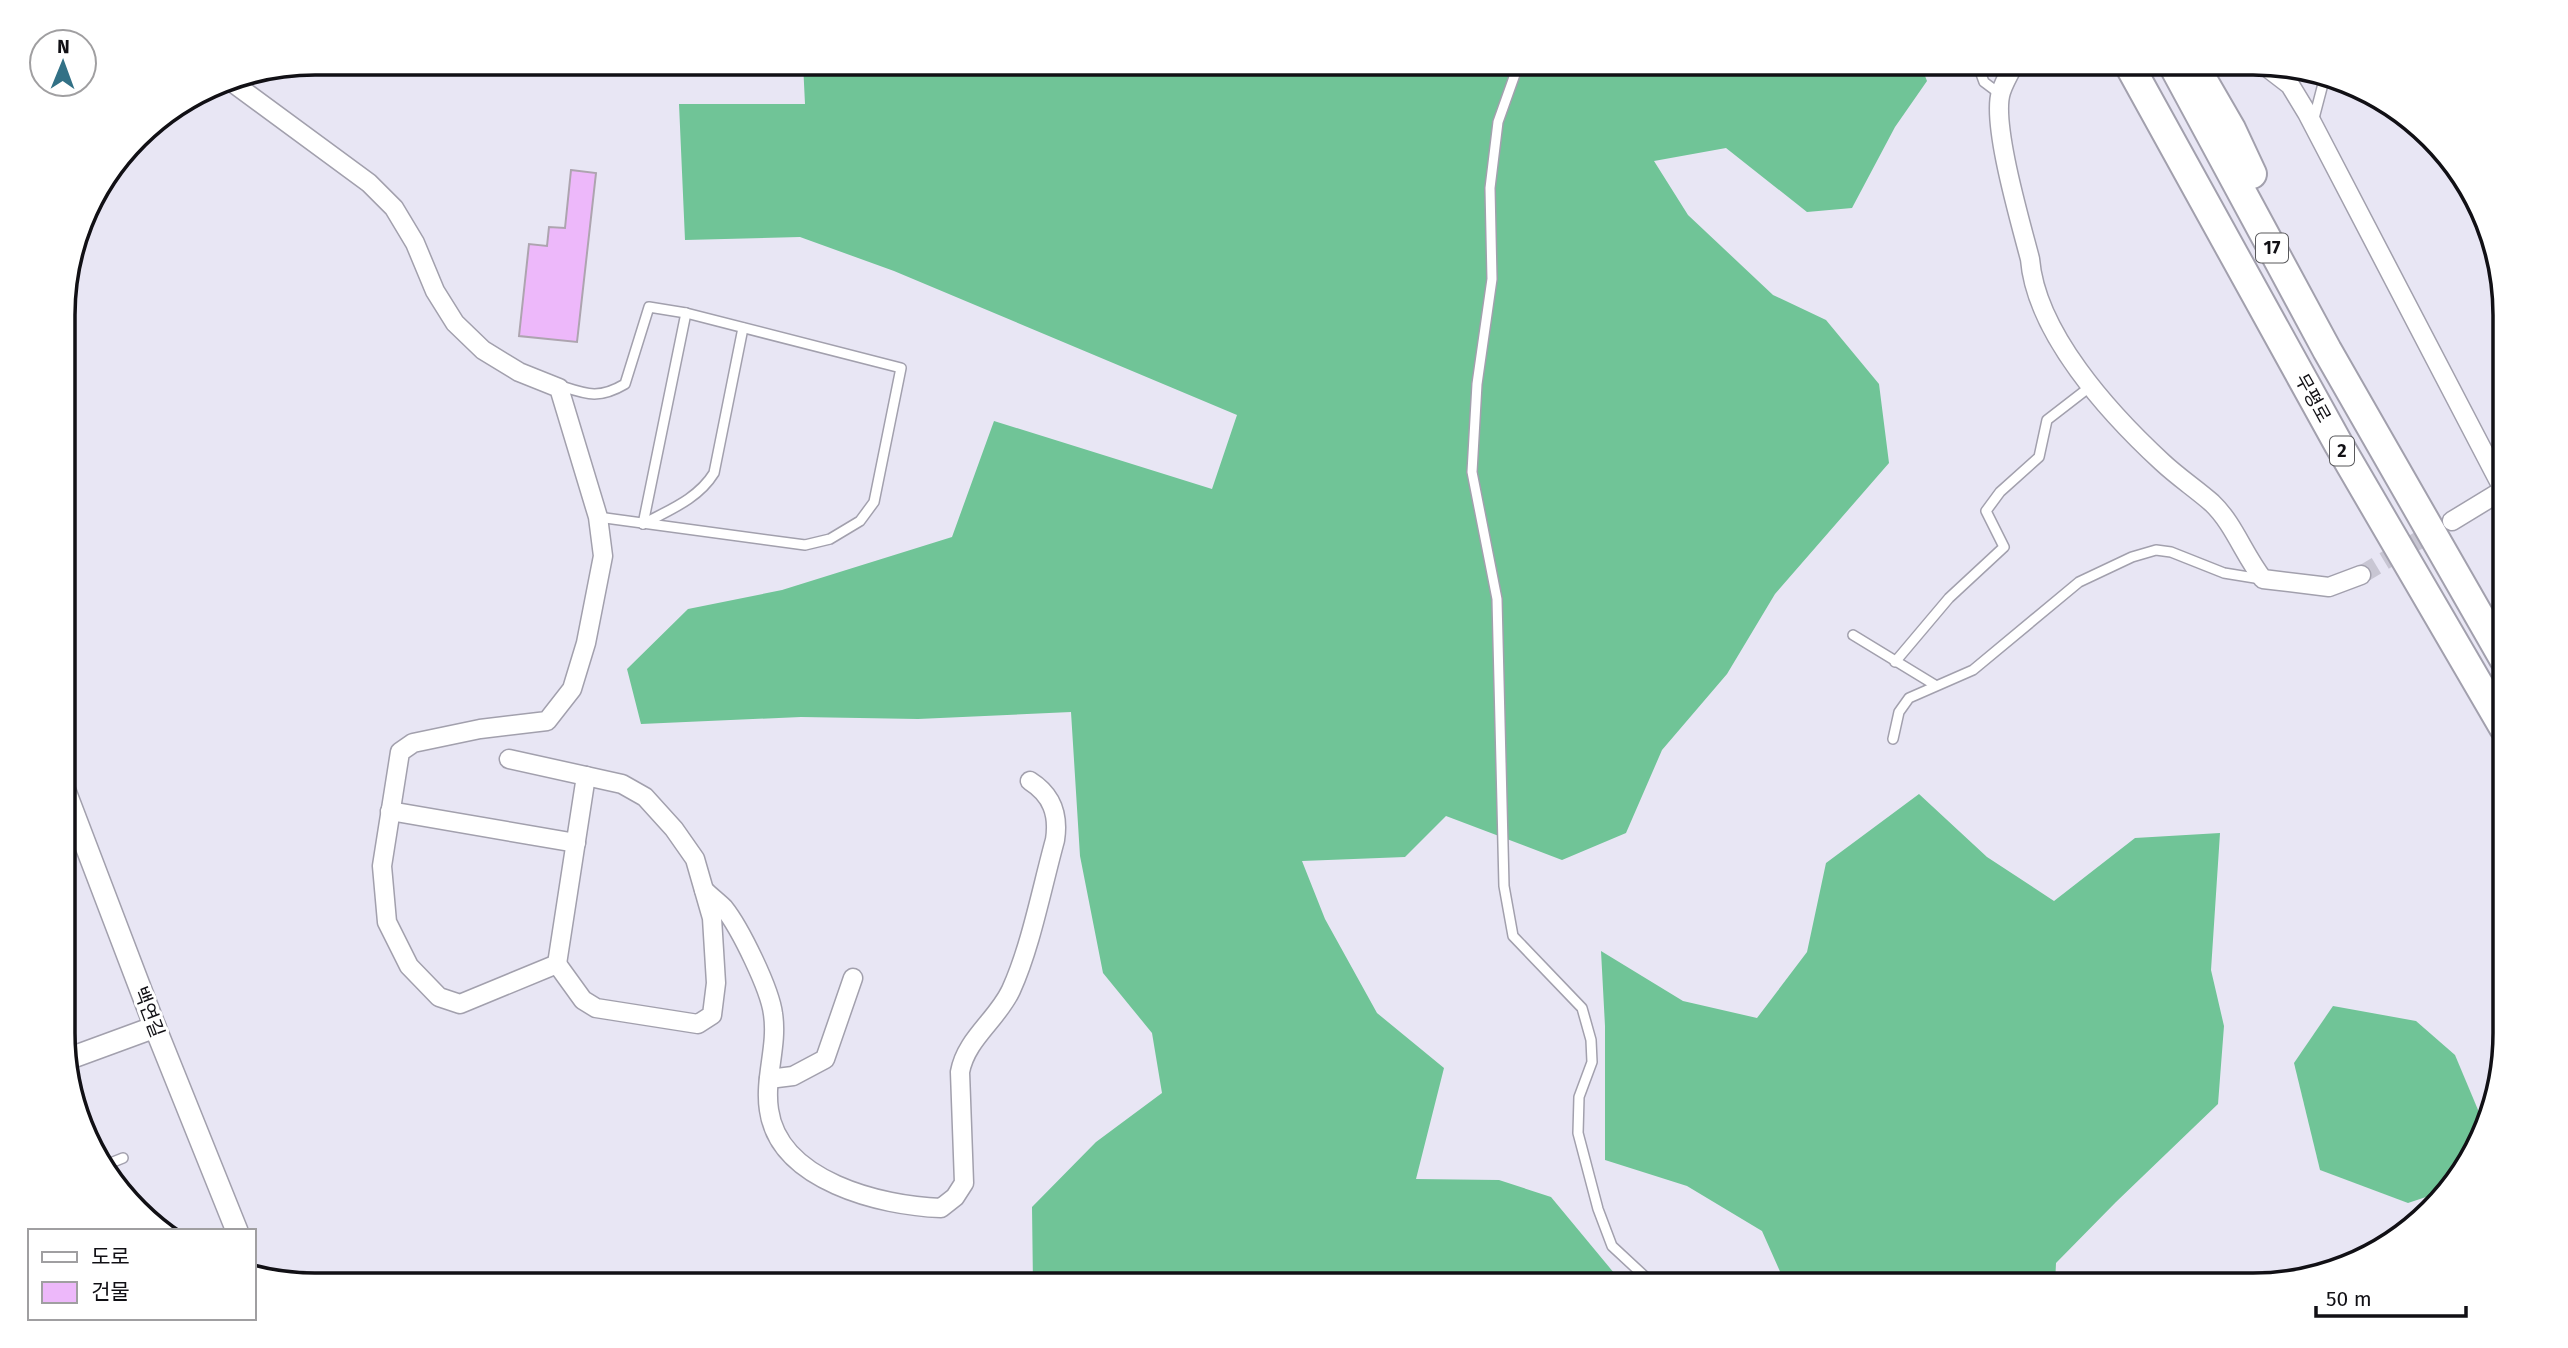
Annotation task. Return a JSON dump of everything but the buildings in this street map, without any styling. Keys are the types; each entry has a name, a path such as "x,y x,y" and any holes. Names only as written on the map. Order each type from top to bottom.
{"highway":[{"name":"무평로","path":"2135,75 2339,445 2493,709"},
{"path":"2180,75 2224,138"},
{"name":"2","path":"2198,75 2224,138"},
{"name":"무평로","path":"2224,138 2322,317 2327,350 2493,640"}],"street":[{"path":"2009,75 2000,94 1999,114 2005,155 2040,306 2051,329 2091,386 2161,461 2212,503 2226,520 2250,563 2263,579 2329,587 2361,575"},
{"path":"2279,77 2290,85 2313,124 2493,469"},
{"path":"239,88 369,183 394,208 408,231 435,291 455,323 483,350 519,372 559,388 598,517 603,556 586,643 572,689 547,721 480,729 413,743 400,752 382,866 387,922 410,966 439,998 460,1004 557,964"},
{"path":"2452,521 2493,497"},
{"path":"509,759 586,776 622,784 645,797 674,829 695,859 712,918 716,983 712,1015 698,1024 596,1007 583,1000 557,964 586,776"},
{"path":"704,890 724,908 751,955 771,1002 774,1016 774,1051 769,1079 769,1111 786,1150 818,1177 870,1196 928,1208 941,1208 955,1197 964,1183 960,1072 962,1061 976,1038 995,1018 1011,990 1029,937 1055,840 1057,827 1050,799 1030,781"},
{"path":"390,811 576,843"},
{"name":"백연길","path":"75,818 236,1229"},
{"path":"769,1079 793,1076 825,1059 853,978"},
{"path":"76,1056 155,1027"}],"lane":[{"path":"1515,75 1498,122 1490,188 1492,279 1477,384 1472,472 1497,599 1504,886 1513,936 1582,1008 1591,1040 1592,1062 1579,1097 1577,1133 1598,1209 1612,1246 1640,1272"},
{"path":"1981,75 1984,82 2000,94"},
{"path":"2313,124 2323,86"},
{"path":"543,381 590,396 611,393 625,384 649,307 686,313 901,368 874,502 860,521 830,539 805,545 598,517"},
{"path":"643,524 686,313"},
{"path":"643,524 688,500 705,486 714,473 743,328"},
{"path":"1895,662 1949,598 2004,547 1986,511 2000,492 2039,457 2047,420 2091,386"},
{"path":"1893,739 1899,712 1909,698 1973,670 2079,582 2132,557 2156,550 2171,552 2224,573 2263,579"},
{"path":"1853,635 1935,685"},
{"path":"114,1162 123,1158"}],"green space":[{"path":"804,75 1925,75 1927,81 1895,127 1852,208 1807,212 1726,148 1654,161 1688,215 1773,295 1826,320 1879,384 1889,463 1775,594 1727,674 1662,750 1626,833 1562,860 1446,816 1405,857 1302,861 1325,919 1377,1013 1444,1068 1416,1179 1499,1180 1551,1197 1613,1272 1033,1273 1032,1207 1096,1142 1162,1093 1152,1033 1103,973 1080,856 1071,712 918,719 801,717 641,724 627,669 688,609 782,590 952,537 994,421 1212,489 1237,415 894,271 800,237 685,240 679,104 805,104"},
{"path":"1919,794 1987,857 2054,901 2135,838 2220,833 2211,970 2224,1026 2218,1104 2056,1263 2056,1272 1780,1272 1762,1231 1687,1186 1605,1160 1605,1026 1601,951 1683,1001 1757,1018 1807,952 1826,863"},
{"path":"2333,1006 2416,1021 2455,1055 2479,1113 2468,1139 2433,1191 2428,1196 2408,1203 2320,1170 2294,1063"}],"tunnel":[{"path":"2361,575 2439,528"}]}
